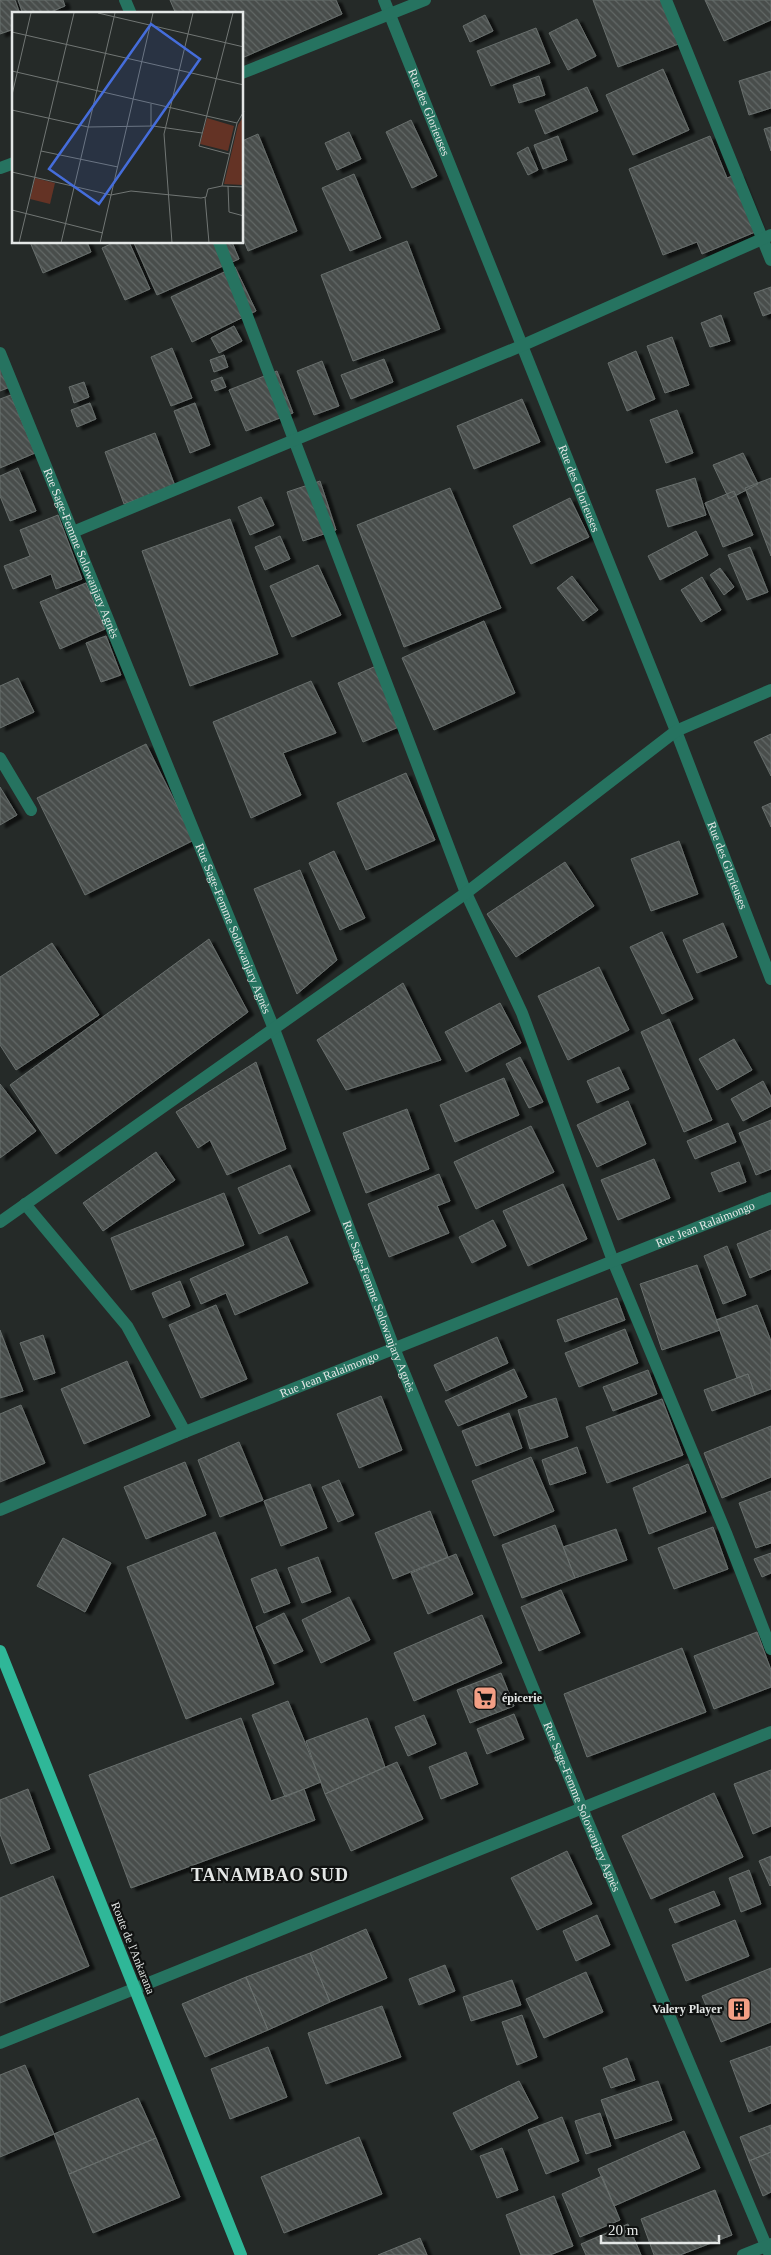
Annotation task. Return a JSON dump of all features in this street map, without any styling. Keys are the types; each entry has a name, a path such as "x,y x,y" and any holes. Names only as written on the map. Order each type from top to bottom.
{"main road":[{"name":"Route de l'Ankarana","path":"0,1651 241,2255"}],"street":[{"path":"125,0 130,12"},
{"name":"Rue des Glorieuses","path":"384,0 676,731 771,979"},
{"path":"244,72 425,0"},
{"path":"666,0 767,237 771,260"},
{"path":"0,168 12,163"},
{"path":"73,532 521,346 767,237"},
{"path":"220,244 466,894 522,1013 613,1261 726,1533 771,1649"},
{"name":"Rue Sage-Femme Solowanjary Agnès","path":"0,353 274,1029 394,1348 582,1808 769,2248"},
{"path":"0,1222 466,894 676,731 771,690"},
{"path":"0,758 31,810"},
{"name":"Rue Jean Ralaimongo","path":"0,1510 185,1432 771,1198"},
{"path":"25,1204 127,1326 185,1432"},
{"path":"0,2043 771,1732"},
{"path":"743,2255 769,2248"}],"building":[{"path":"0,0 15,0 19,12 12,12 12,30 0,34"},
{"path":"18,0 63,0 65,6 51,12 22,12"},
{"path":"170,0 336,0 342,14 244,57 244,12 175,12"},
{"path":"593,0 665,0 681,43 618,67"},
{"path":"705,0 771,0 771,20 724,41"},
{"path":"485,15 493,31 470,42 463,26"},
{"path":"577,19 596,56 568,70 549,33"},
{"path":"536,28 550,63 491,86 477,51"},
{"path":"663,69 689,130 633,155 606,95"},
{"path":"771,71 771,108 749,115 739,81"},
{"path":"539,76 545,95 519,103 513,85"},
{"path":"587,87 598,111 545,134 535,110"},
{"path":"411,120 437,176 412,188 386,132"},
{"path":"771,127 771,151 764,129"},
{"path":"349,132 361,159 337,170 325,143"},
{"path":"258,134 297,231 248,251 244,241 244,140"},
{"path":"558,136 567,160 543,169 534,145"},
{"path":"710,136 727,178 738,174 760,230 702,254 697,242 663,255 629,169"},
{"path":"528,147 538,170 528,175 517,153"},
{"path":"354,174 381,238 350,251 322,188"},
{"path":"407,241 440,329 353,361 321,275"},
{"path":"31,244 88,244 91,252 43,273"},
{"path":"111,244 130,244 150,289 125,300 102,248"},
{"path":"134,244 233,244 239,259 157,295"},
{"path":"235,267 256,311 192,342 171,297"},
{"path":"771,287 771,313 763,316 754,293"},
{"path":"721,315 730,341 710,347 701,323"},
{"path":"234,326 242,341 219,353 211,338"},
{"path":"672,337 689,385 665,393 647,346"},
{"path":"172,348 192,398 171,406 151,357"},
{"path":"636,351 655,399 627,411 608,363"},
{"path":"224,355 228,367 214,372 210,360"},
{"path":"384,359 393,382 351,399 341,375"},
{"path":"322,361 339,406 314,415 297,371"},
{"path":"0,362 10,387 0,391"},
{"path":"277,371 293,413 246,431 229,390"},
{"path":"222,377 226,387 215,391 211,381"},
{"path":"84,382 89,397 74,403 69,387"},
{"path":"11,395 35,453 0,468 0,399"},
{"path":"522,399 540,442 474,469 457,426"},
{"path":"90,403 96,419 77,427 71,410"},
{"path":"195,403 210,445 190,453 174,411"},
{"path":"677,410 693,453 666,463 650,420"},
{"path":"155,433 175,486 124,504 105,452"},
{"path":"743,453 758,484 729,499 713,465"},
{"path":"18,468 36,511 10,521 0,496 0,476"},
{"path":"695,478 706,515 668,527 656,490"},
{"path":"771,478 771,556 745,488"},
{"path":"320,481 336,530 303,541 287,492"},
{"path":"450,488 501,608 404,647 357,525"},
{"path":"734,491 753,535 723,547 705,503"},
{"path":"261,497 274,525 250,535 238,507"},
{"path":"570,498 589,537 531,564 513,526"},
{"path":"58,515 82,579 56,589 51,574 13,589 4,566 30,556 20,530"},
{"path":"230,519 278,654 190,686 142,551"},
{"path":"696,531 708,555 660,580 648,556"},
{"path":"280,536 290,559 265,570 255,547"},
{"path":"750,547 768,592 747,600 728,555"},
{"path":"318,565 341,615 292,637 270,586"},
{"path":"720,568 734,587 724,595 710,575"},
{"path":"572,576 598,610 583,621 557,588"},
{"path":"702,577 721,610 701,622 681,590"},
{"path":"86,583 105,629 60,649 40,602"},
{"path":"484,621 515,693 434,730 402,658"},
{"path":"106,636 121,675 101,682 86,643"},
{"path":"376,666 401,726 363,742 338,683"},
{"path":"18,678 34,712 0,728 0,686"},
{"path":"311,681 336,733 283,753 301,795 251,818 213,722"},
{"path":"771,734 771,776 754,742"},
{"path":"146,744 194,840 85,895 37,798"},
{"path":"406,773 435,840 366,870 337,803"},
{"path":"0,787 17,815 0,825"},
{"path":"771,803 771,827 762,807"},
{"path":"679,841 698,894 651,911 631,859"},
{"path":"334,851 365,918 340,930 309,863"},
{"path":"565,862 594,906 516,957 487,914"},
{"path":"300,870 337,960 297,994 254,889"},
{"path":"723,923 737,957 697,973 683,940"},
{"path":"662,932 693,999 662,1014 630,947"},
{"path":"209,939 248,1012 56,1154 10,1085"},
{"path":"52,943 99,1015 16,1070 0,1045 0,977"},
{"path":"599,967 629,1030 568,1060 538,996"},
{"path":"403,983 441,1060 346,1090 317,1040"},
{"path":"500,1003 521,1043 466,1072 445,1032"},
{"path":"669,1019 712,1120 684,1132 641,1032"},
{"path":"734,1039 752,1070 717,1090 699,1059"},
{"path":"520,1057 543,1102 529,1108 506,1064"},
{"path":"256,1062 286,1149 227,1175 210,1140 198,1148 176,1112"},
{"path":"619,1067 629,1089 597,1103 587,1081"},
{"path":"504,1078 519,1115 455,1142 440,1105"},
{"path":"763,1081 771,1097 771,1106 743,1121 731,1099"},
{"path":"0,1084 36,1131 0,1158"},
{"path":"628,1101 646,1144 597,1167 577,1125"},
{"path":"407,1109 429,1169 366,1193 343,1133"},
{"path":"771,1120 771,1169 756,1175 739,1133"},
{"path":"728,1123 736,1142 695,1159 687,1141"},
{"path":"531,1126 554,1172 476,1209 454,1162"},
{"path":"156,1152 175,1180 103,1231 83,1203"},
{"path":"654,1159 670,1198 618,1220 601,1180"},
{"path":"739,1162 746,1182 719,1192 711,1173"},
{"path":"290,1165 310,1211 259,1234 238,1188"},
{"path":"439,1174 450,1201 437,1206 449,1233 389,1257 368,1204"},
{"path":"563,1184 587,1239 528,1266 503,1211"},
{"path":"224,1193 244,1245 131,1290 111,1238"},
{"path":"493,1220 506,1246 472,1263 459,1237"},
{"path":"771,1230 771,1269 750,1278 737,1244"},
{"path":"287,1236 308,1283 235,1315 226,1293 201,1304 190,1279"},
{"path":"727,1246 746,1295 723,1304 704,1256"},
{"path":"697,1265 720,1330 662,1350 640,1284"},
{"path":"180,1281 190,1306 163,1318 152,1293"},
{"path":"617,1298 625,1320 565,1342 557,1320"},
{"path":"216,1305 247,1379 201,1398 169,1325"},
{"path":"757,1305 771,1341 771,1389 755,1395 748,1374 737,1378 716,1320"},
{"path":"625,1329 638,1363 579,1387 565,1353"},
{"path":"0,1330 23,1391 0,1398"},
{"path":"43,1335 55,1373 34,1380 20,1343"},
{"path":"497,1337 508,1363 446,1391 434,1365"},
{"path":"127,1361 150,1416 84,1444 61,1389"},
{"path":"514,1369 527,1397 458,1426 445,1401"},
{"path":"648,1370 657,1394 613,1411 603,1387"},
{"path":"748,1374 755,1395 712,1411 704,1390"},
{"path":"381,1396 402,1450 359,1468 337,1414"},
{"path":"556,1398 568,1437 530,1449 518,1410"},
{"path":"662,1399 683,1455 607,1483 586,1427"},
{"path":"21,1405 45,1463 0,1482 0,1414"},
{"path":"509,1413 522,1448 476,1466 462,1431"},
{"path":"771,1426 771,1477 722,1498 704,1453"},
{"path":"239,1442 263,1500 220,1517 198,1460"},
{"path":"577,1447 586,1473 550,1485 542,1460"},
{"path":"531,1457 554,1511 494,1536 472,1481"},
{"path":"185,1462 206,1515 146,1539 124,1487"},
{"path":"688,1464 706,1512 649,1534 633,1488"},
{"path":"339,1480 354,1515 338,1522 322,1487"},
{"path":"310,1484 327,1528 281,1546 264,1501"},
{"path":"771,1491 771,1543 756,1548 739,1503"},
{"path":"430,1511 448,1557 393,1579 375,1533"},
{"path":"555,1525 575,1578 522,1598 502,1545"},
{"path":"713,1527 728,1569 674,1589 658,1548"},
{"path":"616,1529 627,1560 575,1578 563,1547"},
{"path":"215,1532 274,1684 186,1719 127,1567"},
{"path":"63,1538 111,1563 85,1612 37,1586"},
{"path":"771,1553 771,1573 762,1577 754,1559"},
{"path":"456,1554 473,1594 428,1614 411,1573"},
{"path":"318,1557 331,1592 302,1603 288,1568"},
{"path":"276,1569 290,1603 264,1613 251,1579"},
{"path":"561,1590 580,1633 539,1651 521,1607"},
{"path":"349,1597 370,1640 321,1663 302,1620"},
{"path":"284,1613 303,1651 274,1664 256,1627"},
{"path":"482,1615 502,1663 414,1701 394,1653"},
{"path":"757,1632 771,1670 771,1687 714,1709 694,1656"},
{"path":"682,1648 706,1712 587,1757 564,1694"},
{"name":"épicerie","path":"501,1673 514,1706 470,1723 457,1690"},
{"path":"288,1701 321,1782 285,1797 252,1715"},
{"path":"514,1714 524,1739 487,1754 477,1729"},
{"path":"424,1715 436,1744 408,1756 395,1727"},
{"path":"241,1718 271,1801 304,1789 315,1820 131,1888 89,1775"},
{"path":"367,1718 385,1767 325,1794 306,1741"},
{"path":"466,1752 478,1784 441,1799 429,1767"},
{"path":"397,1762 423,1819 351,1851 325,1794"},
{"path":"771,1770 771,1826 753,1834 734,1784"},
{"path":"28,1789 50,1849 11,1864 0,1834 0,1800"},
{"path":"714,1793 743,1857 651,1899 622,1836"},
{"path":"567,1851 592,1904 537,1930 511,1878"},
{"path":"771,1856 771,1885 770,1886 759,1861"},
{"path":"749,1870 761,1904 741,1912 729,1878"},
{"path":"53,1876 89,1966 0,2003 0,1898"},
{"path":"714,1891 720,1905 675,1923 669,1909"},
{"path":"597,1915 610,1945 576,1961 563,1931"},
{"path":"735,1920 749,1956 686,1981 672,1945"},
{"path":"366,1929 387,1978 330,2002 310,1953"},
{"path":"310,1953 330,2002 268,2030 246,1977"},
{"path":"445,1965 455,1991 419,2005 409,1979"},
{"name":"Valery Player","path":"771,1968 771,2022 721,2042 702,1996"},
{"path":"586,1972 603,2012 544,2038 526,1999"},
{"path":"246,1977 268,2030 205,2057 182,2004"},
{"path":"512,1980 521,2005 471,2021 463,1997"},
{"path":"382,2006 401,2057 326,2084 308,2033"},
{"path":"522,2015 537,2057 517,2065 502,2022"},
{"path":"771,2046 771,2103 749,2112 730,2061"},
{"path":"268,2047 287,2097 230,2119 211,2069"},
{"path":"627,2058 635,2080 611,2088 603,2068"},
{"path":"25,2065 54,2134 0,2157 0,2075"},
{"path":"519,2081 538,2118 471,2150 453,2113"},
{"path":"658,2081 672,2120 615,2139 601,2100"},
{"path":"138,2098 156,2138 69,2174 54,2134"},
{"path":"600,2113 611,2146 586,2154 575,2121"},
{"path":"562,2117 579,2161 546,2174 528,2130"},
{"path":"771,2125 771,2152 749,2161 740,2137"},
{"path":"684,2131 700,2168 614,2206 598,2169"},
{"path":"359,2137 382,2194 284,2233 261,2177"},
{"path":"156,2138 180,2197 93,2233 69,2174"},
{"path":"502,2148 518,2190 497,2198 480,2156"},
{"path":"771,2152 771,2192 763,2196 749,2161"},
{"path":"602,2176 620,2220 580,2237 562,2194"},
{"path":"715,2190 732,2235 680,2255 654,2255 641,2219"},
{"path":"554,2196 573,2246 550,2255 521,2255 506,2215"},
{"path":"628,2224 641,2255 586,2255 581,2244"},
{"path":"420,2238 427,2255 378,2255"}],"place":[{"name":"épicerie","path":"485,1698"},
{"name":"Valery Player","path":"739,2009"}],"district":[{"name":"TANAMBAO SUD","path":"270,1875"}]}
